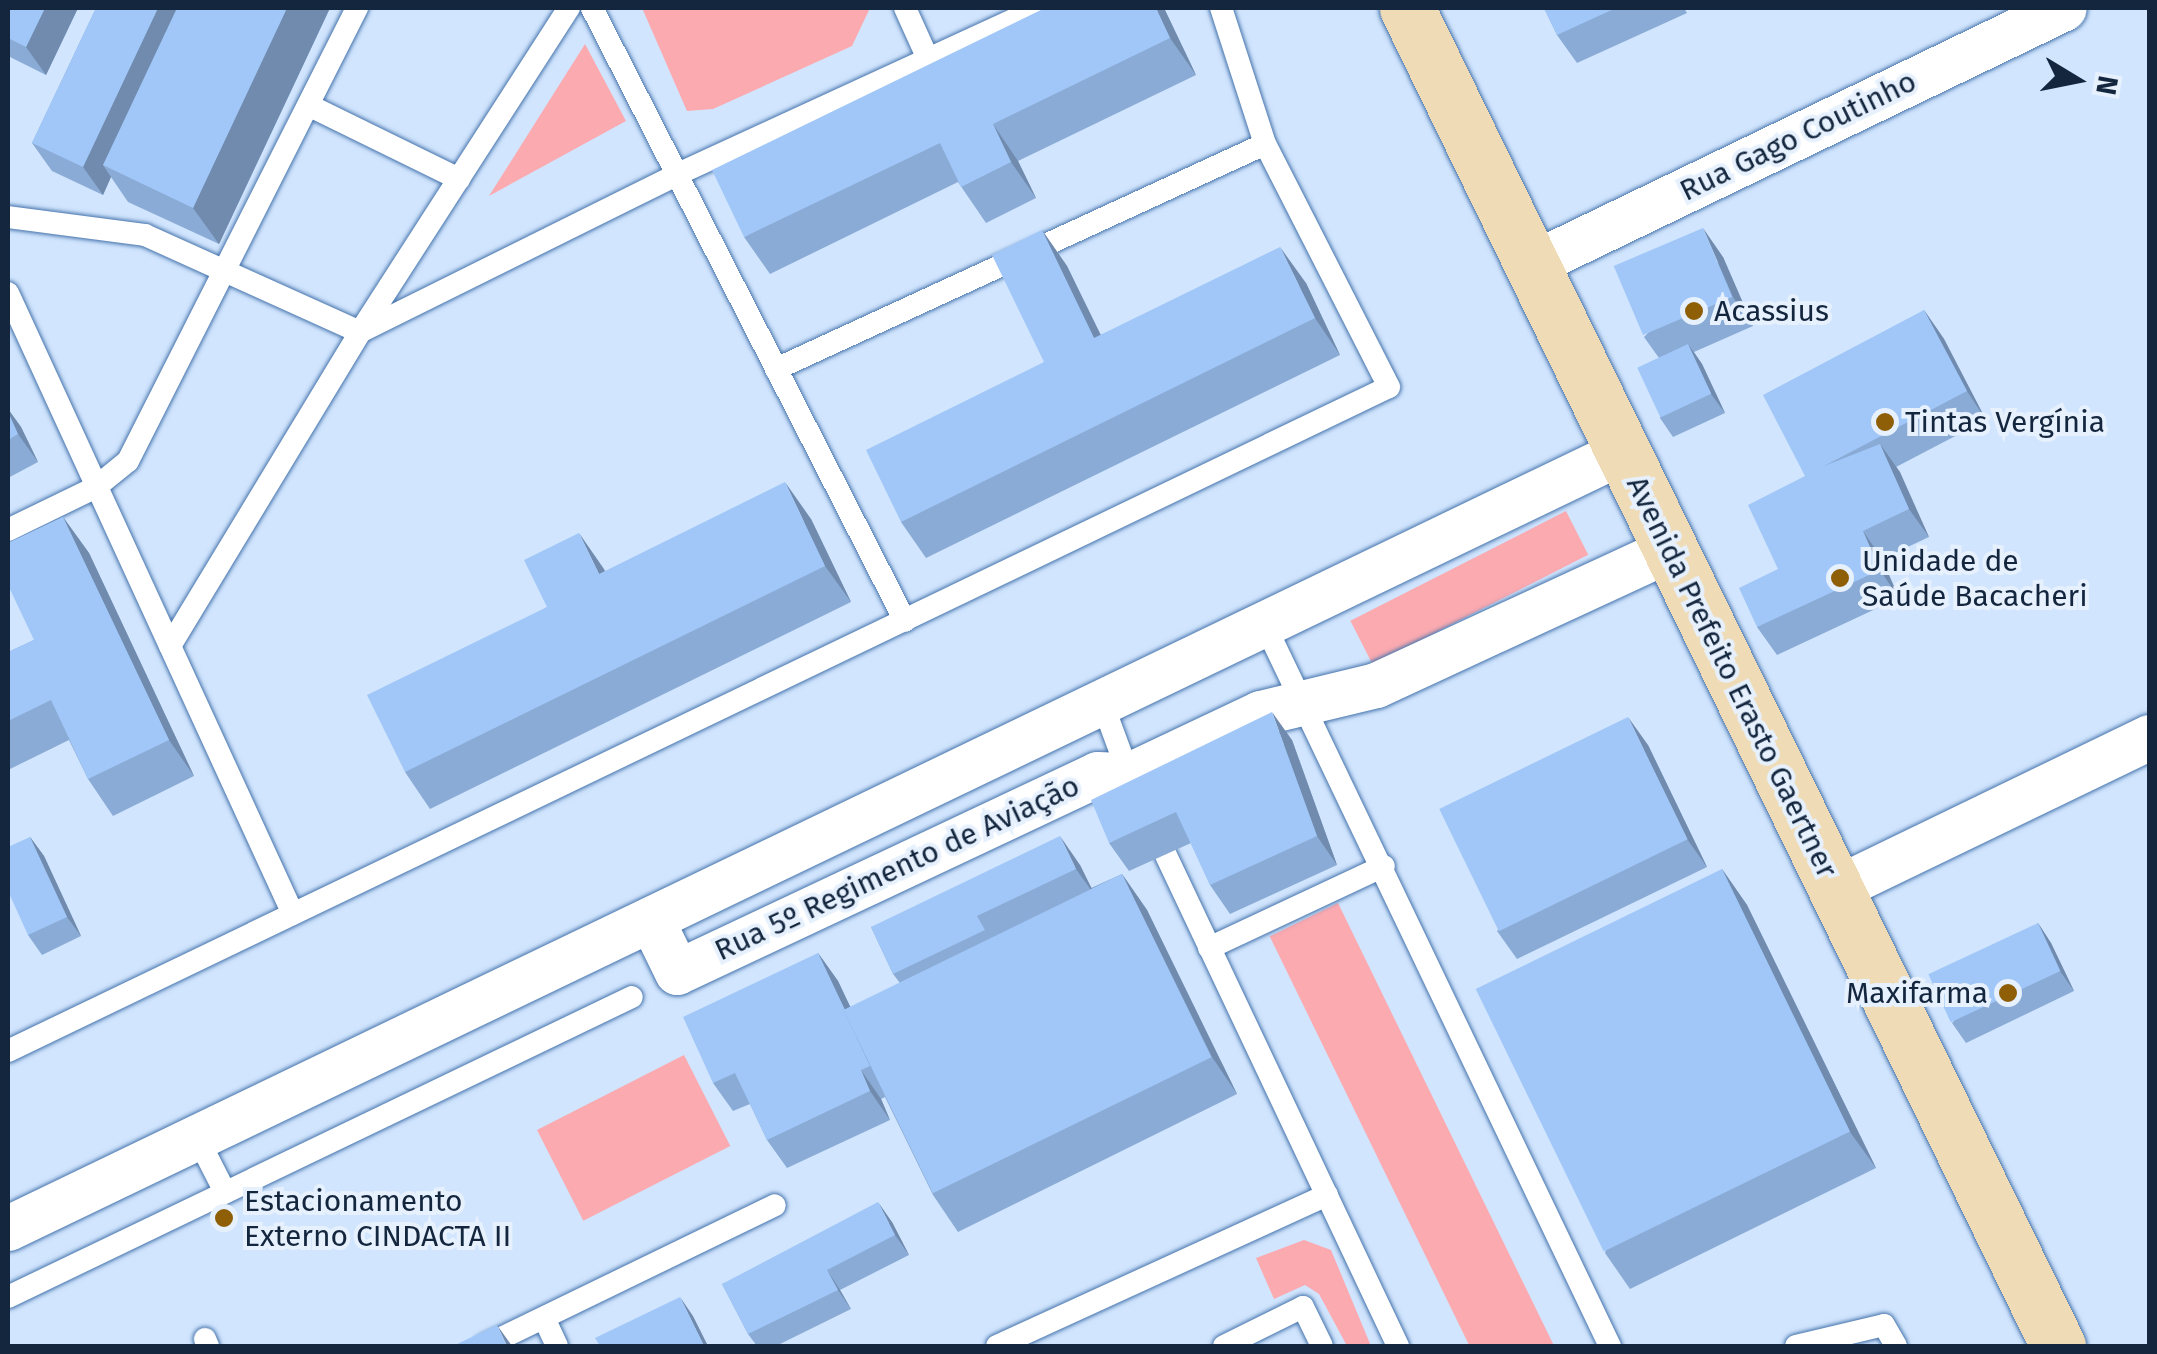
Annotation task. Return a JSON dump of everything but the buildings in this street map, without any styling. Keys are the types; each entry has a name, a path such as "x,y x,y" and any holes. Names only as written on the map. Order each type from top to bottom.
{"main road":[{"name":"Avenida Prefeito Erasto Gaertner","path":"1408,8 2058,1346"}],"street":[{"name":"Rua Gago Coutinho","path":"1532,264 2064,8"},
{"name":"Rua 5º Regimento de Aviação","path":"8,1228 1623,451"},
{"name":"Rua 5º Regimento de Aviação","path":"651,919 677,972 1097,774 1129,775 1260,713 1376,684 1671,550"},
{"path":"1836,890 2150,737"},
{"path":"808,842 832,898"}],"lane":[{"path":"8,530 96,486 128,462 358,8"},
{"path":"170,646 360,332 570,8"},
{"path":"592,8 904,620"},
{"path":"905,8 928,58"},
{"path":"360,332 676,175 1039,8"},
{"path":"8,1051 1389,386 1266,144 1221,8"},
{"path":"310,106 459,179"},
{"path":"776,369 1266,144"},
{"path":"8,218 113,226 360,332"},
{"path":"8,293 293,914"},
{"path":"1264,623 1384,866 1610,1346"},
{"path":"1102,702 1129,775 1208,948 1398,1346"},
{"path":"1208,948 1384,866"},
{"path":"8,1297 632,997"},
{"path":"197,1136 225,1192"},
{"path":"997,1346 1326,1195"},
{"path":"485,1346 775,1205"},
{"path":"1224,1346 1304,1307 1322,1346"},
{"path":"544,1318 556,1346"},
{"path":"1796,1346 1884,1325 1896,1346"}],"shaded area":[{"path":"642,8 870,8 852,46 713,109 687,111"},
{"path":"585,44 626,121 489,196"},
{"path":"1566,511 1588,555 1373,665 1350,621"},
{"path":"1338,903 1554,1346 1470,1346 1270,936"},
{"path":"684,1055 730,1146 583,1221 537,1130"},
{"path":"1304,1240 1331,1250 1371,1346 1347,1346 1319,1294 1305,1285 1274,1299 1256,1258"}],"place":[{"name":"Acassius","path":"1694,311"},
{"name":"Tintas Vergínia","path":"1885,422"},
{"name":"Unidade de Saúde Bacacheri","path":"1840,578"},
{"name":"Maxifarma","path":"2008,993"},
{"name":"Estacionamento Externo CINDACTA II","path":"224,1218"}]}
